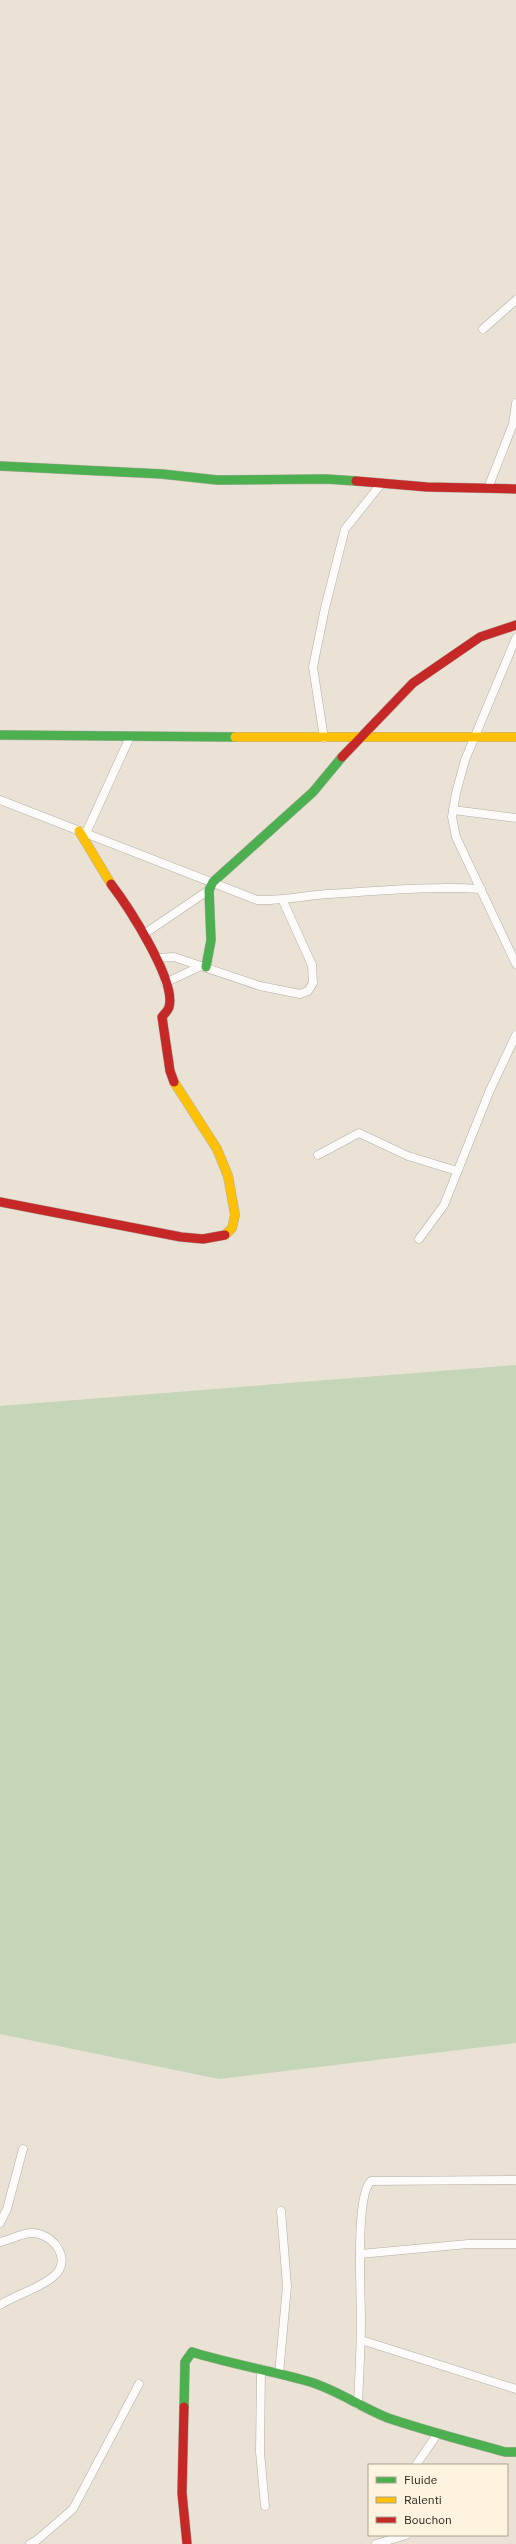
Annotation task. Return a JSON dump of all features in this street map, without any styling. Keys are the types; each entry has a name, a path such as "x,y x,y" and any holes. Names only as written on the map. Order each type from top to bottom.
{"street":[{"path":"483,329 516,300"},
{"path":"488,488 513,424 516,403"},
{"path":"0,466 162,474 217,480 326,479 381,484 516,489"},
{"path":"324,738 313,668 324,608 345,529 381,484"},
{"path":"144,934 211,886 313,792 358,738 413,683 452,654 480,637 516,625"},
{"path":"516,638 465,760 452,817 456,837 516,964"},
{"path":"0,735 324,738 516,737"},
{"path":"83,832 130,737"},
{"path":"0,800 83,832 211,886 257,900 283,901 326,894 436,886 481,889"},
{"path":"453,810 516,818"},
{"path":"0,1202 181,1237 203,1239 224,1236 232,1228 235,1215 228,1176 217,1149 176,1086 170,1071 162,1017 170,1004 157,958 129,908 105,876 83,832"},
{"path":"204,966 211,940 211,886"},
{"path":"157,958 174,957 260,986 300,994 308,991 313,983 312,965 283,901"},
{"path":"165,983 204,966"},
{"path":"419,1239 444,1205 490,1090 516,1035"},
{"path":"318,1155 359,1133 408,1156 457,1171"},
{"path":"0,2223 7,2209 22,2149"},
{"path":"358,2405 361,2340 360,2254 364,2200 367,2186 371,2181 516,2180"},
{"path":"279,2374 287,2286 282,2211"},
{"path":"0,2242 30,2233 45,2236 58,2246 62,2259 62,2266 56,2275 43,2284 0,2305"},
{"path":"360,2254 468,2244 516,2244"},
{"path":"361,2340 516,2389"},
{"path":"187,2544 182,2493 185,2362 192,2352 220,2361 308,2381 335,2391 358,2405 389,2418 438,2434 504,2452 516,2452"},
{"path":"261,2370 260,2452 266,2506"},
{"path":"30,2544 37,2540 73,2510 139,2384"},
{"path":"417,2464 438,2434"},
{"path":"376,2544 404,2536"}],"green space":[{"path":"516,1365 516,2043 219,2079 0,2034 0,1406"}],"traffic: fast":[{"path":"0,466 162,474 217,480 326,479 356,481"},
{"path":"0,735 235,737"},
{"path":"206,967 211,940 209,890 213,882 313,792 342,757"},
{"path":"184,2407 185,2362 192,2352 318,2384 388,2418 431,2432 505,2452 516,2452"}],"traffic: slow":[{"path":"235,737 516,737"},
{"path":"79,831 111,884"},
{"path":"174,1082 217,1149 228,1176 235,1215 232,1228 225,1235"}],"traffic: jam":[{"path":"356,481 427,487 516,489"},
{"path":"342,757 413,683 480,637 516,625"},
{"path":"111,884 128,908 149,944 166,980 169,995 169,1007 162,1017 170,1071 174,1082"},
{"path":"0,1202 181,1237 203,1239 225,1235"},
{"path":"184,2407 182,2493 187,2544"}]}
